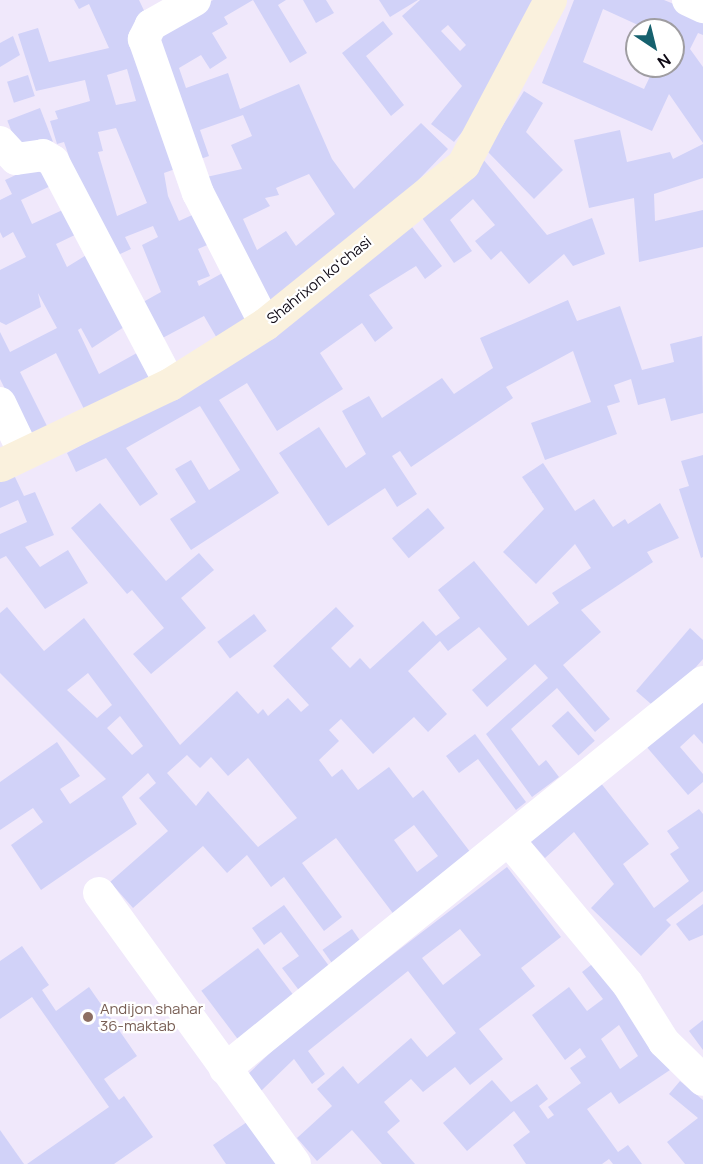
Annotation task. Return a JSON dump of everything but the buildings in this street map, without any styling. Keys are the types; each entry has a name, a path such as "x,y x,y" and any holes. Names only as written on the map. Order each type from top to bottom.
{"street":[{"path":"195,0 152,25 144,39 198,193 264,324"},
{"name":"Shahrixon koʻchasi","path":"12,459 170,384 264,324 463,164 550,0"},
{"path":"688,0 703,7"},
{"path":"0,142 16,159 43,155 53,161 170,384"},
{"path":"0,403 12,459"},
{"path":"225,1069 511,843 703,682"},
{"path":"511,843 627,983 664,1042 703,1080"},
{"path":"99,893 296,1164"}],"place":[{"name":"Andijon shahar 36-maktab","path":"88,1017"}]}
